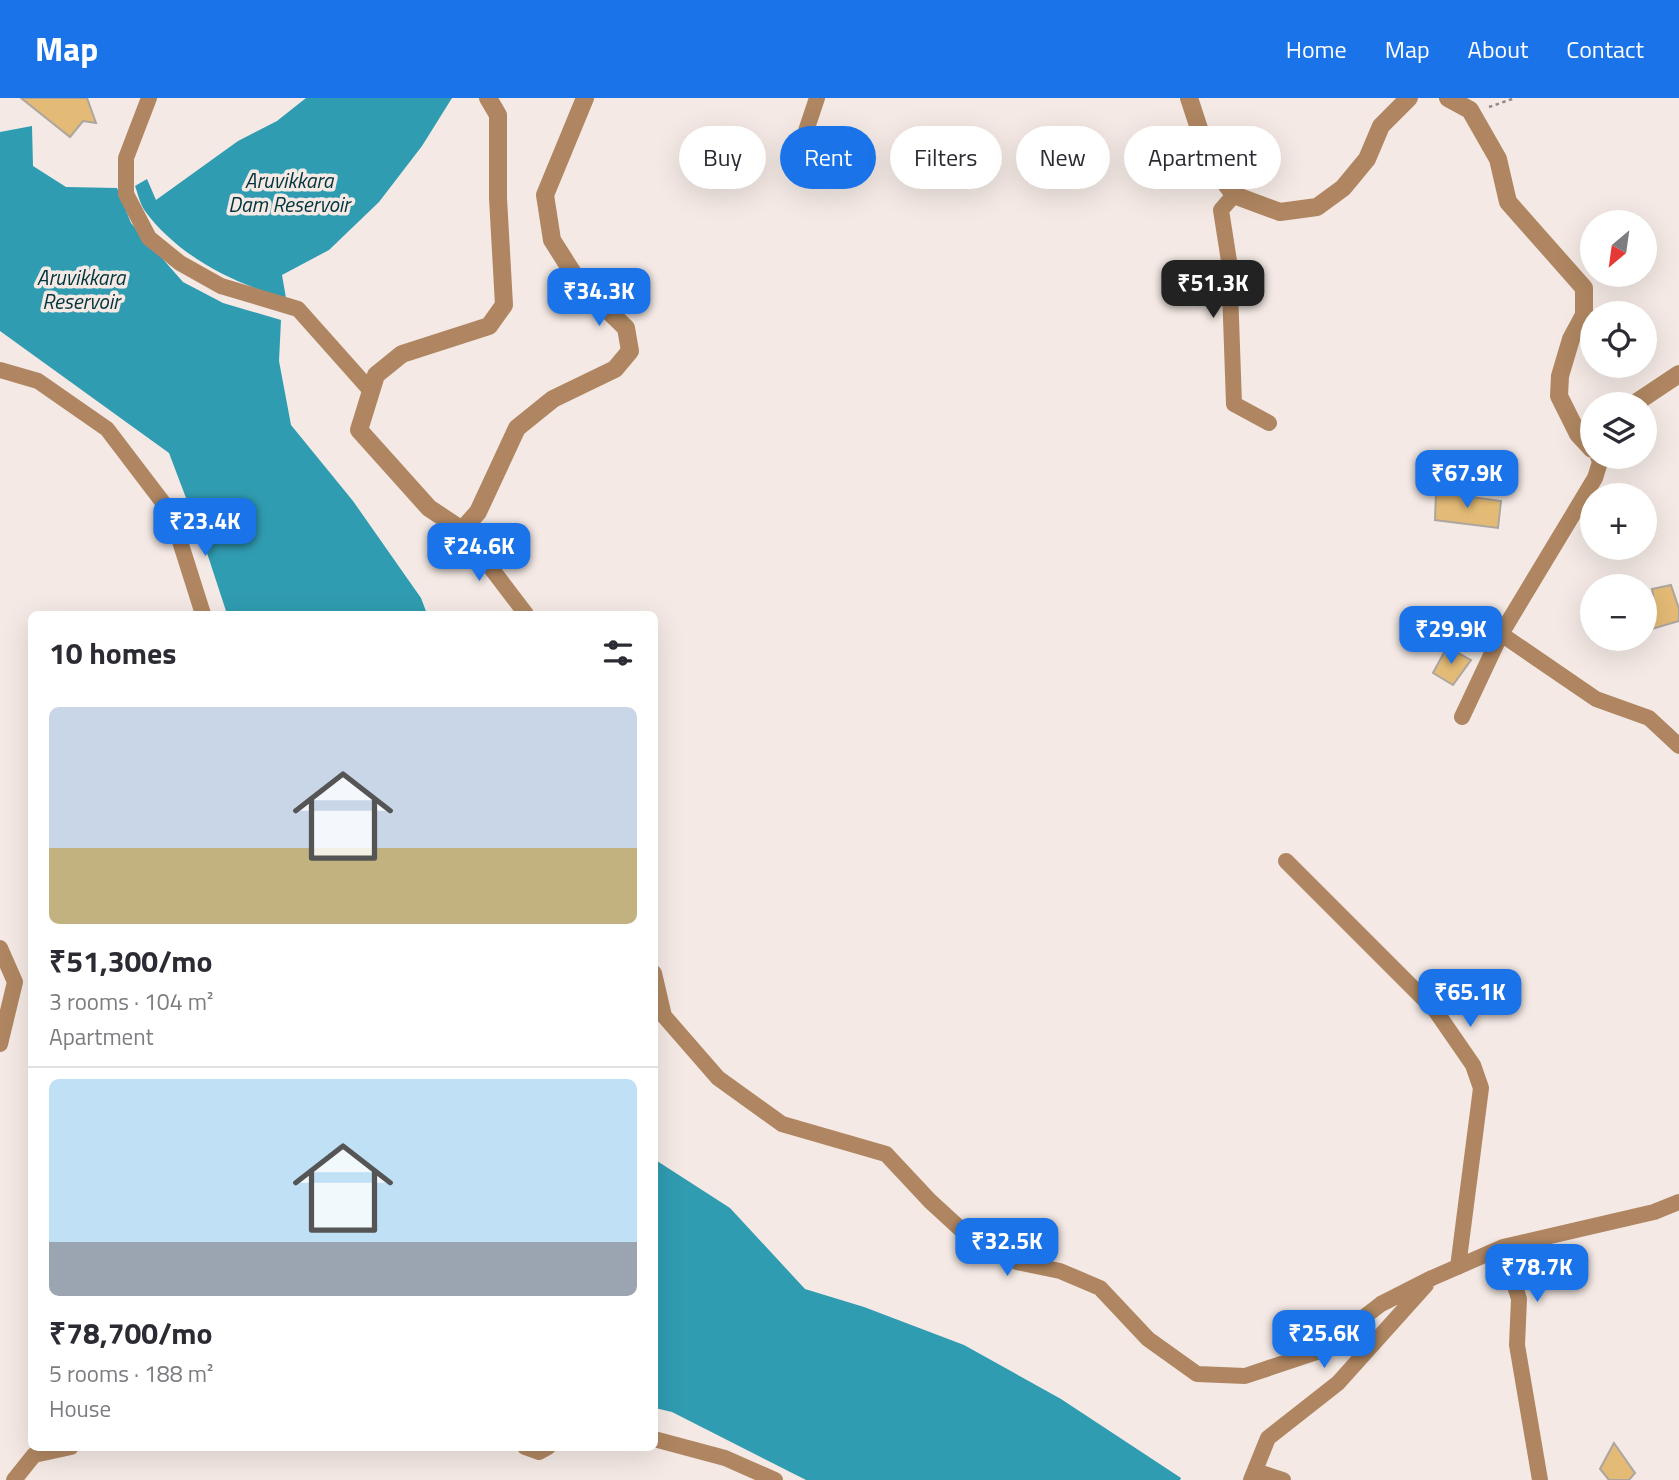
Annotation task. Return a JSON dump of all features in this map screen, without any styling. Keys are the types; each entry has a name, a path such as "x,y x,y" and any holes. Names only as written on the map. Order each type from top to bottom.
{"street":[{"path":"149,98 126,158 126,194 149,238 180,263 221,286 298,309 371,391"},
{"path":"488,98 498,115 498,198 504,305 489,326 402,354 376,375 359,430 429,508 462,530 524,611"},
{"path":"462,530 478,512 517,428 553,399 615,369 630,352 626,328 578,281 552,240 545,195 585,98"},
{"path":"808,126 817,98"},
{"path":"1189,98 1210,162 1234,195 1280,212 1317,207 1343,188 1367,159 1381,126 1409,98"},
{"path":"1448,98 1470,110 1498,159 1508,202 1584,288 1584,315 1571,340 1560,376 1559,396 1580,435"},
{"path":"1234,195 1221,210 1229,261 1234,404 1269,423"},
{"path":"0,370 38,382 107,429 172,513 202,611"},
{"path":"1652,392 1679,374"},
{"path":"1462,717 1501,634 1595,478 1597,469"},
{"path":"1501,634 1596,699 1649,718 1679,746"},
{"path":"1286,861 1435,1010 1473,1065 1481,1088 1458,1267"},
{"path":"0,948 15,982 0,1044"},
{"path":"658,990 664,1016 718,1078 782,1124 886,1154 930,1201 967,1235 1017,1262 1060,1271 1100,1288 1148,1339 1197,1374 1245,1376 1320,1351 1381,1304 1503,1247 1654,1212 1679,1202"},
{"path":"1503,1247 1519,1298 1517,1345 1540,1480"},
{"path":"1283,1480 1253,1475 1268,1438 1338,1383 1432,1278"},
{"path":"658,1440 725,1458 775,1480"},
{"path":"14,1480 34,1455 52,1451"}],"path":[{"path":"1495,106 1515,98"}],"water":[{"name":"Aruvikkara Dam Reservoir","path":"306,98 452,98 422,146 379,202 329,250 282,275 286,298 247,285 190,255 158,227 145,211 135,186 147,179 156,200 238,141 277,121"},
{"name":"Aruvikkara Reservoir","path":"32,126 33,166 66,187 117,188 131,223 183,282 223,303 281,320 279,361 291,425 353,501 421,598 426,611 226,611 169,453 0,331 0,132"},
{"path":"658,1162 730,1208 805,1289 864,1307 964,1345 1061,1399 1181,1478 806,1480 672,1412 658,1409"}],"building":[{"path":"21,98 87,98 96,123 83,121 70,137"},
{"path":"1436,492 1501,501 1498,528 1435,520"},
{"path":"1671,585 1679,609 1679,621 1657,627 1657,588"},
{"path":"1447,647 1471,660 1453,685 1433,673"},
{"path":"1614,1443 1635,1473 1629,1480 1609,1480 1600,1469"}]}
